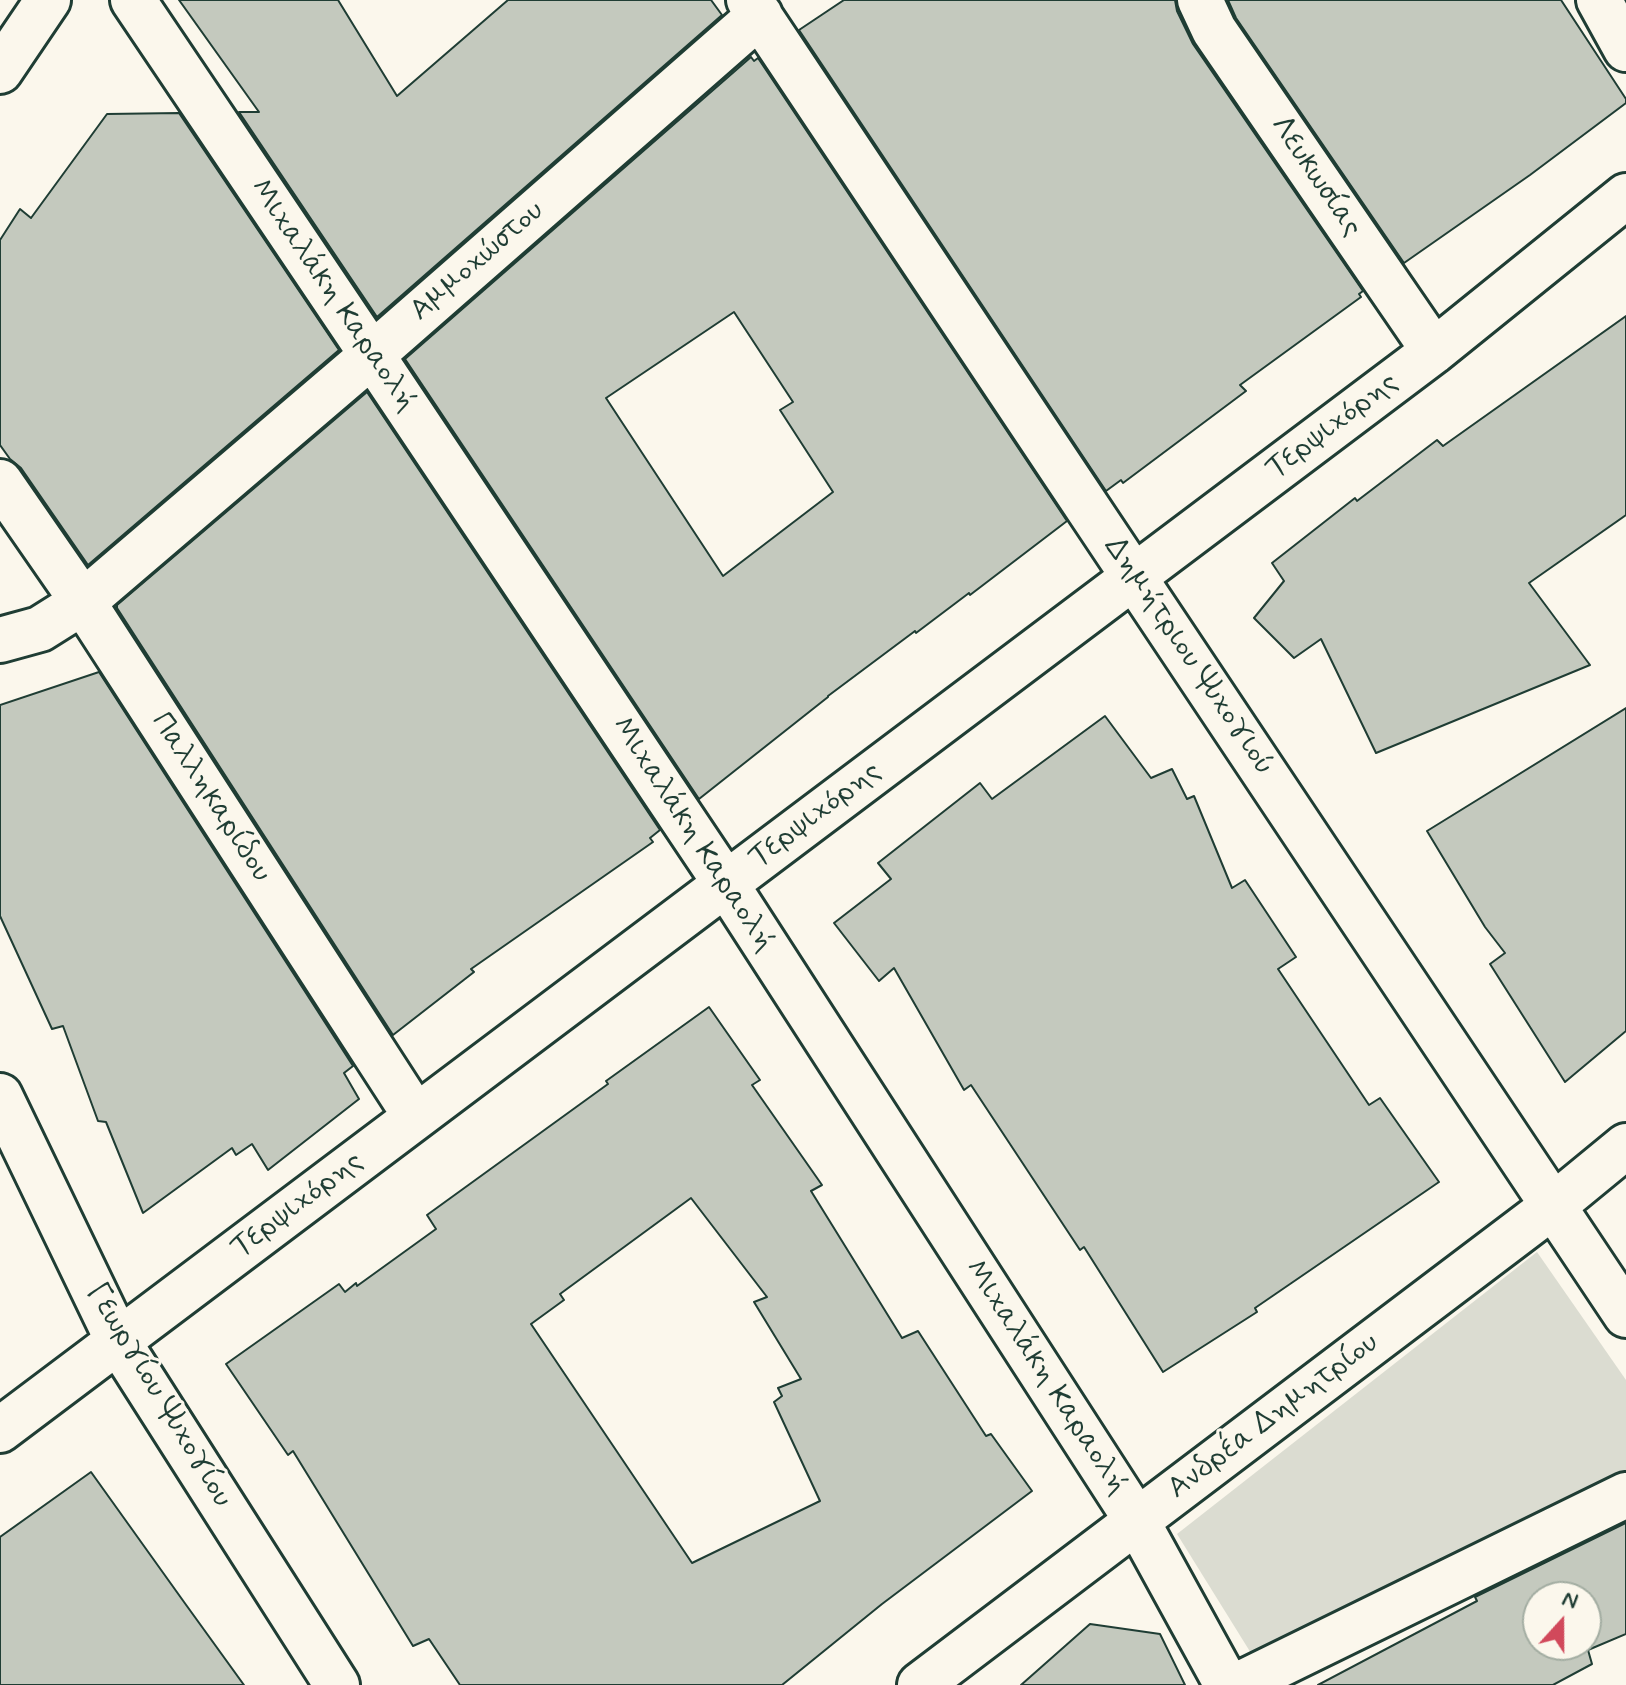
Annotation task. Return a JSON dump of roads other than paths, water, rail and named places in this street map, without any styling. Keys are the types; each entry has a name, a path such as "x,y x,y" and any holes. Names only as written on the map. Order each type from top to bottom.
{"street":[{"path":"0,71 48,0"},
{"name":"Μιχαλάκη Καραολή","path":"133,0 726,884 1137,1521 1227,1685"},
{"name":"Λευκωσίας","path":"1200,0 1214,30 1434,351"},
{"path":"1599,0 1626,49"},
{"name":"Αμμοχώστου","path":"0,640 40,629 83,602 372,355 754,8"},
{"name":"Δημήτριου Ψυχογιού","path":"754,8 1626,1315"},
{"name":"Τερψιχόρης","path":"0,1430 1434,351 1626,196"},
{"name":"Παλληκαρίδου","path":"0,482 83,602 416,1117"},
{"name":"Γεωργίου Ψυχογίου","path":"0,1096 118,1341 337,1685"},
{"name":"Ανδρέα Δημητρίου","path":"920,1685 1553,1206 1626,1146"},
{"path":"1238,1685 1626,1495"}]}
